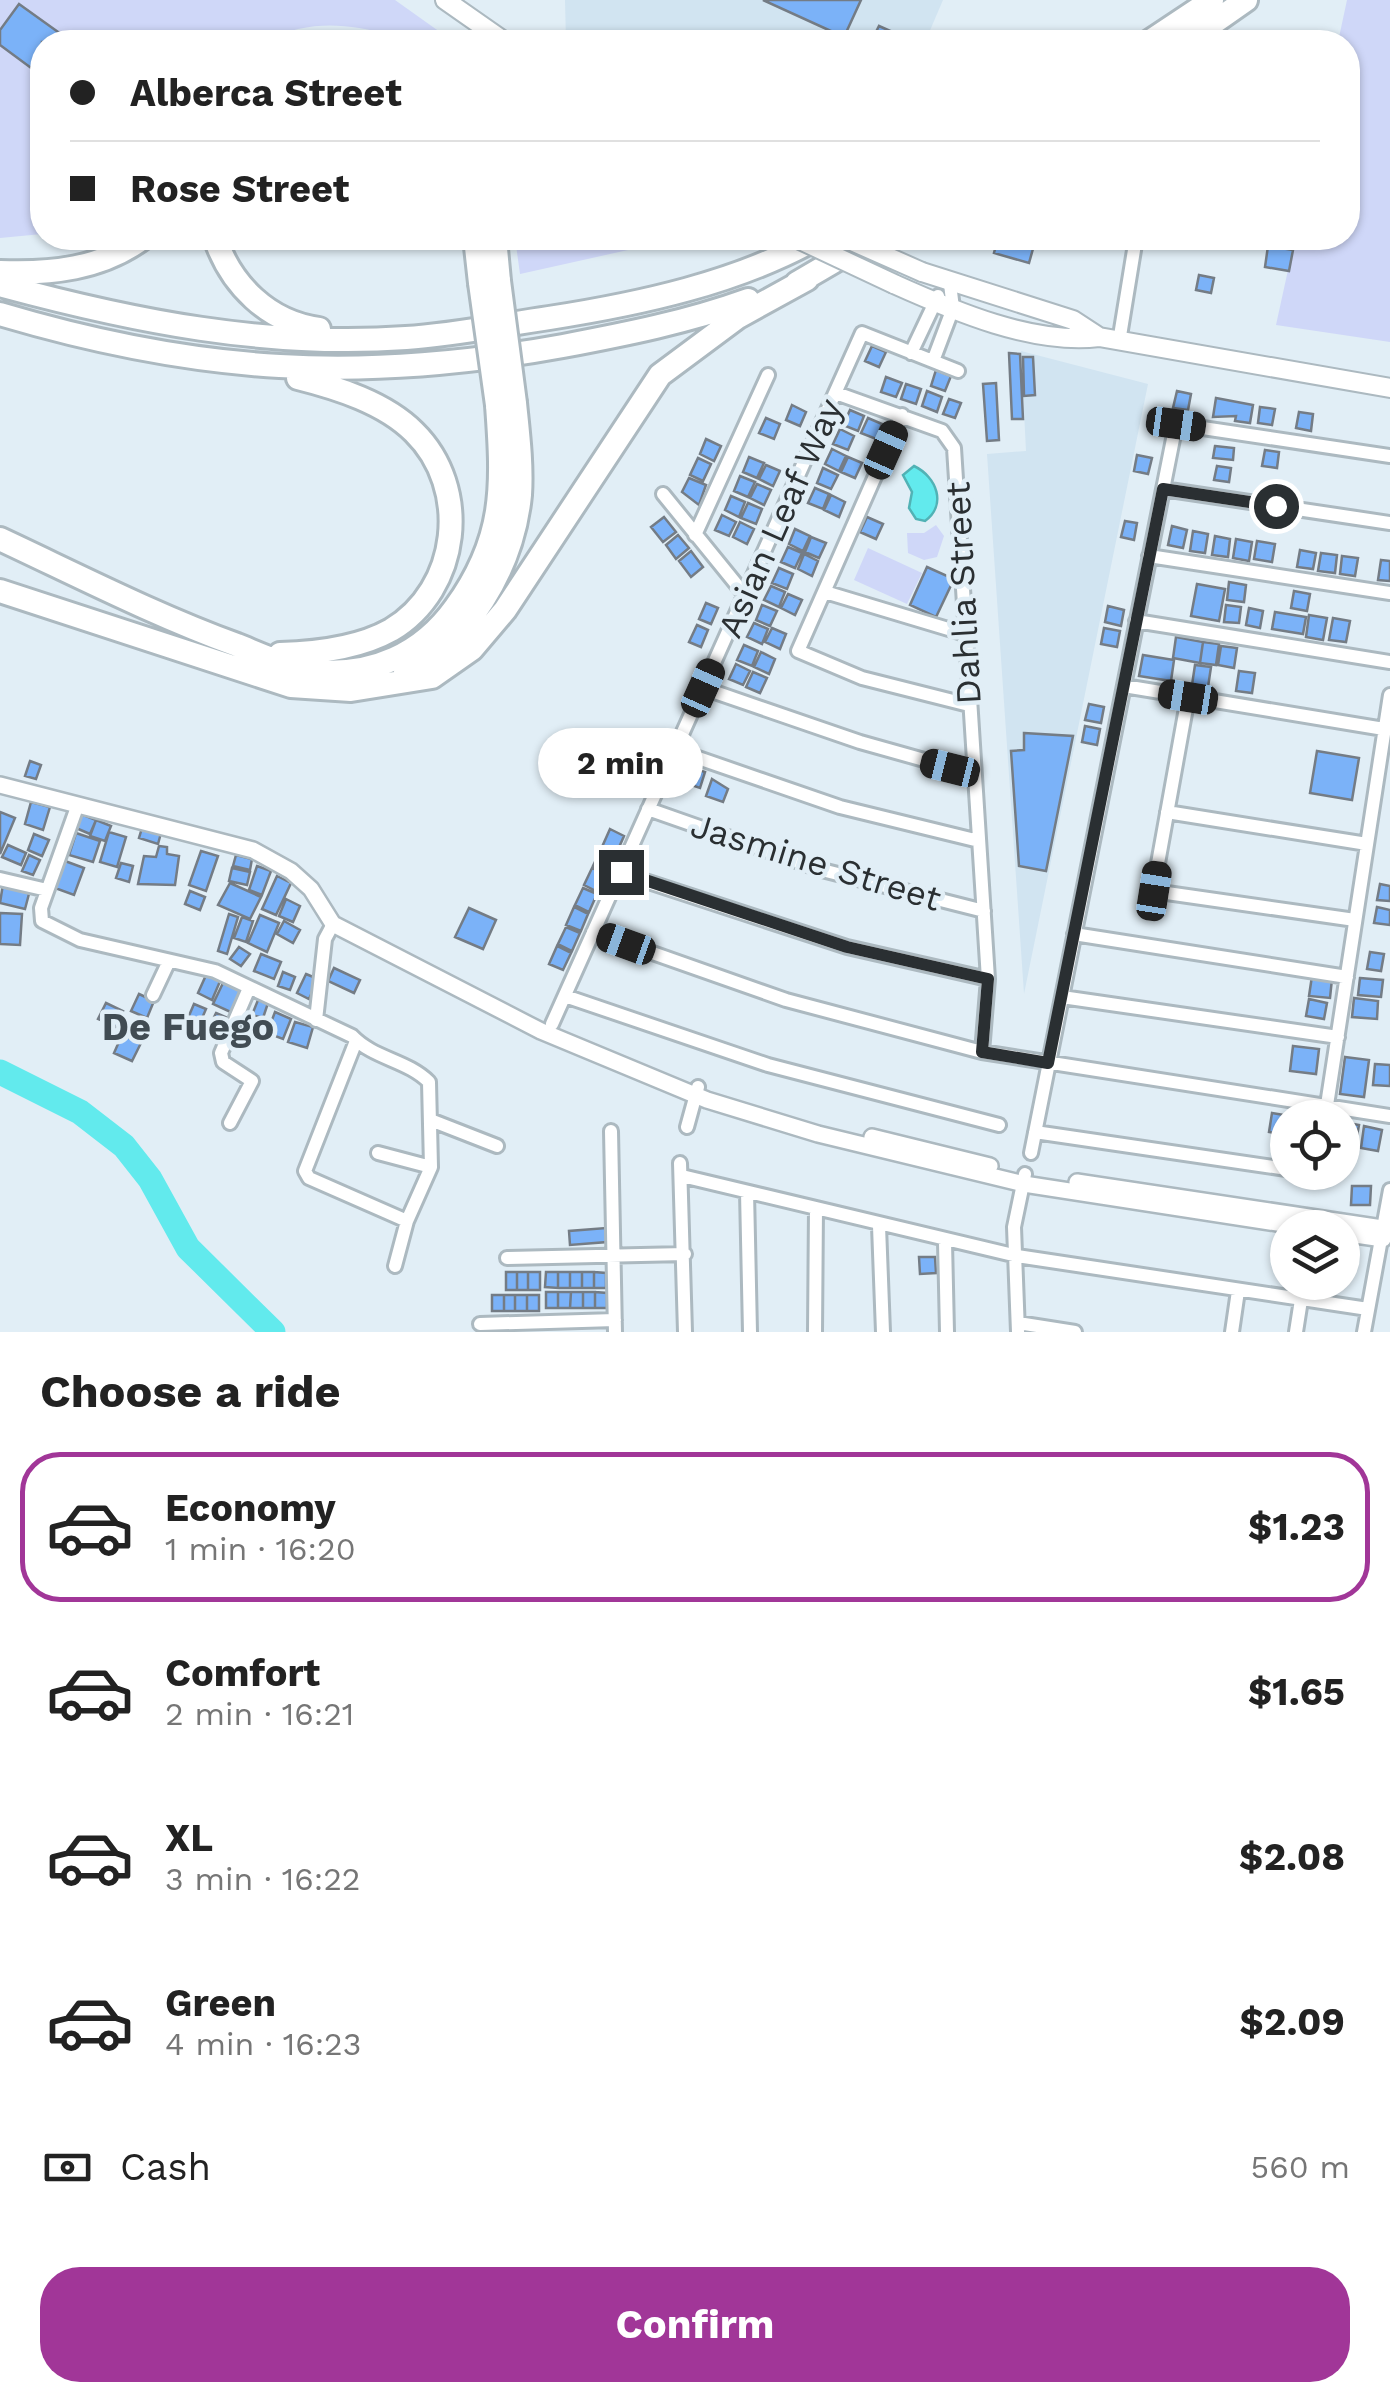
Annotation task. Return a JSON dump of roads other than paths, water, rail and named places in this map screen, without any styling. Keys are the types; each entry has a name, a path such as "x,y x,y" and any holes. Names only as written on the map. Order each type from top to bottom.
{"highway":[{"path":"1167,30 1212,0"},
{"path":"1203,30 1246,0"},
{"path":"0,272 80,267 124,250"},
{"path":"222,250 241,286 280,317 310,328 402,339"},
{"path":"368,689 405,675 436,655 468,621 493,580 510,539 520,494 490,282 478,250"},
{"path":"490,282 494,250"},
{"path":"0,285 107,313 201,330 319,340 402,339 600,310 780,250"},
{"path":"0,591 266,680 323,691 368,689 432,676 472,649 518,593 660,375 738,316 854,250"},
{"path":"256,368 325,370 469,362 696,319 807,279"},
{"path":"0,314 104,343 256,368 340,391 405,423 441,471 450,502 447,556 432,588 409,616 387,632 308,654 249,650"},
{"path":"0,538 152,614 315,671 355,670 394,661 434,634 474,580 499,519 506,404"}],"main road":[{"path":"445,0 489,30"},
{"path":"798,250 953,308 1067,341 1099,337"},
{"path":"872,250 950,284 1073,320 1099,337 1390,388"}],"street":[{"path":"1119,342 1134,250"},
{"path":"911,353 933,300 950,284"},
{"path":"933,361 953,308 950,284"},
{"name":"Asian Leaf Way","path":"552,1024 862,334 958,371"},
{"path":"695,534 768,375"},
{"name":"Dahlia Street","path":"836,393 942,431 954,448 988,979 982,1052"},
{"path":"902,415 799,653 862,678 969,706"},
{"path":"1030,1152 1176,424 1390,456"},
{"path":"1163,489 1390,523"},
{"path":"663,494 745,595"},
{"path":"1150,556 1390,593"},
{"path":"825,592 965,634"},
{"path":"1136,621 1390,662"},
{"path":"1124,686 1384,729"},
{"path":"703,688 860,742 974,774"},
{"path":"1328,1100 1390,695"},
{"path":"1188,697 1154,891 1355,920"},
{"path":"675,750 840,807 979,841"},
{"path":"0,785 253,850 311,889 333,924 541,1031 693,1090 1025,1179 1270,1221"},
{"path":"77,806 48,890 42,921 80,940 214,971 356,1041 367,1052 419,1072 429,1082 433,1121 431,1167 407,1221 395,1266"},
{"name":"Jasmine Street","path":"648,810 822,870 984,912"},
{"path":"1166,812 1367,844"},
{"path":"621,872 847,947 988,979"},
{"path":"0,879 48,890"},
{"path":"316,1020 325,939 333,924"},
{"path":"594,932 786,1000 982,1052 1270,1102"},
{"path":"1074,934 1347,977"},
{"path":"153,996 169,961"},
{"path":"230,1123 252,1080 220,1058 249,988"},
{"path":"564,996 768,1065 1000,1125"},
{"path":"1062,996 1338,1037"},
{"path":"356,1041 305,1170 309,1178 407,1221"},
{"path":"687,1127 693,1090"},
{"path":"1360,1114 1390,1116"},
{"path":"433,1121 498,1146"},
{"path":"480,1324 615,1326 611,1131"},
{"path":"1035,1132 1270,1167"},
{"path":"378,1152 431,1167"},
{"path":"685,1332 681,1169 747,1192 945,1242 1270,1296"},
{"path":"1025,1179 1386,1234"},
{"path":"1025,1179 1014,1227 1018,1328 1075,1332"},
{"path":"1364,1332 1386,1234 1390,1190"},
{"path":"747,1192 750,1332"},
{"path":"815,1332 816,1208"},
{"path":"880,1226 883,1332"},
{"path":"1360,1233 1386,1234"},
{"path":"945,1242 947,1332"},
{"path":"507,1258 685,1254"},
{"path":"1232,1332 1238,1291"},
{"path":"1296,1332 1301,1300 1368,1309"}],"water":[{"path":"914,466 929,477 936,492 936,507 925,521 916,519 909,508 912,492 903,475"}],"waterway":[{"path":"0,1072 80,1112 124,1146 150,1179 188,1248 273,1332"}],"district":[{"name":"De Fuego","path":"188,1027"}]}
